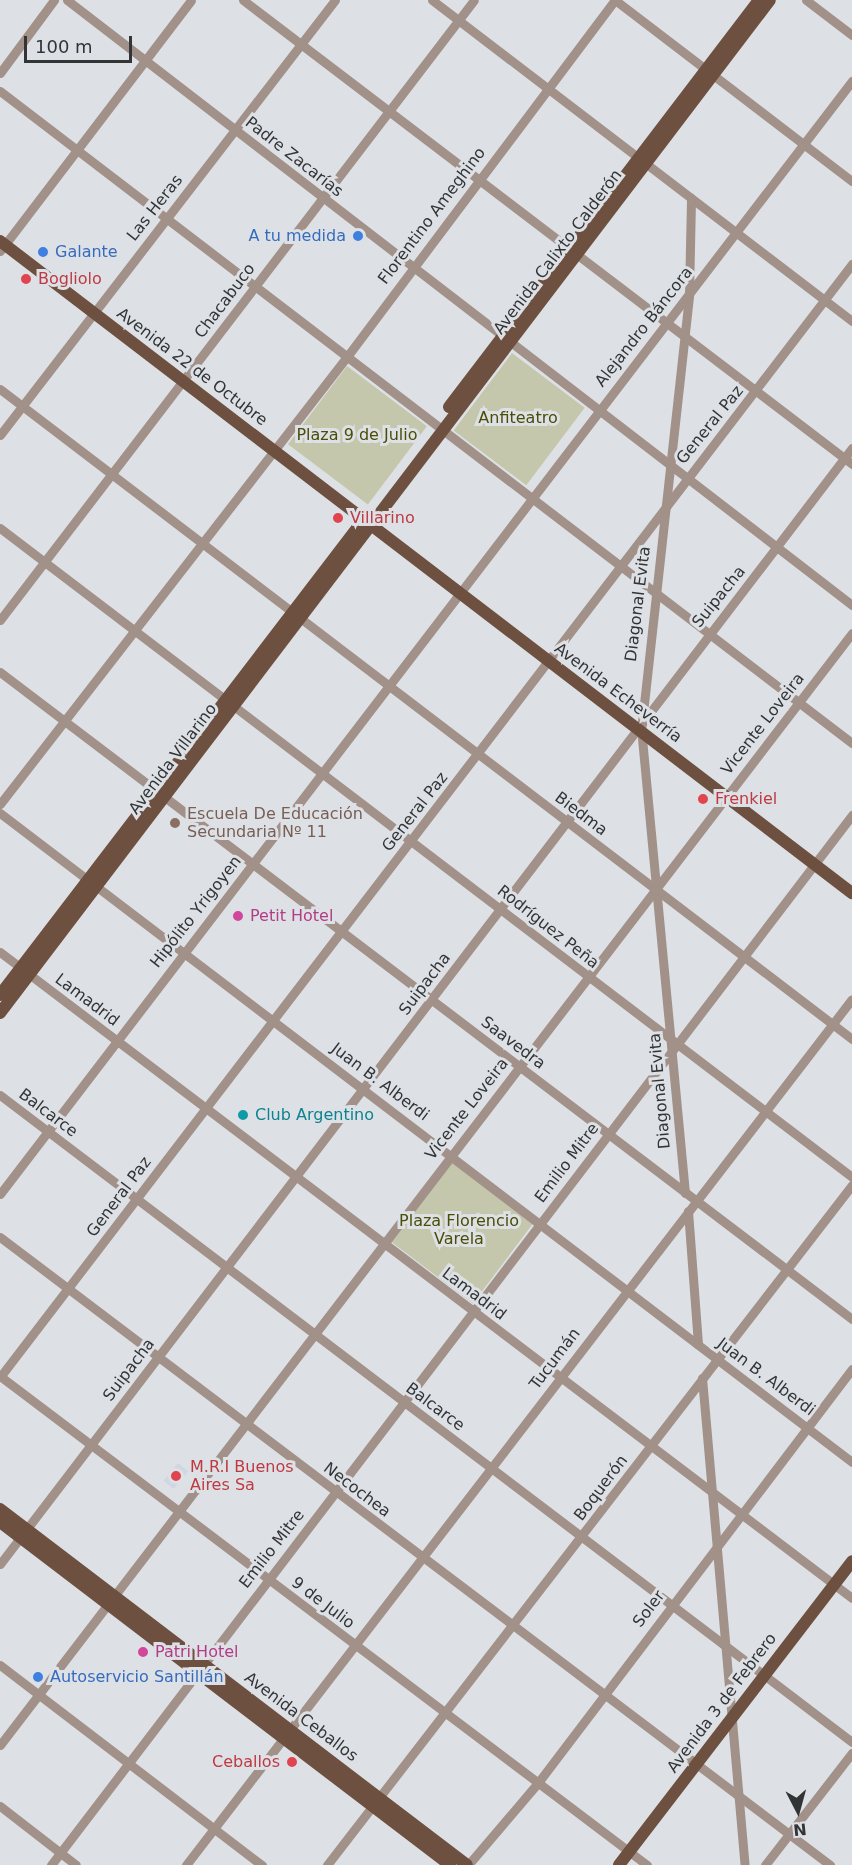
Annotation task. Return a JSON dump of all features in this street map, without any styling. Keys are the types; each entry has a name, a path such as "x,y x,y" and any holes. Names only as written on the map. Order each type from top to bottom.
{"main road":[{"name":"Avenida Calixto Calderón","path":"710,72 759,0"},
{"name":"Avenida Calixto Calderón","path":"367,522 641,161 710,72 770,0"},
{"name":"Avenida 22 de Octubre","path":"2,246 183,380 367,522"},
{"name":"Avenida Echeverría","path":"367,522 549,661 640,727 852,893"},
{"name":"Avenida Villarino","path":"0,1013 25,971 367,522"},
{"name":"Avenida Villarino","path":"0,995 25,971"},
{"name":"Avenida Ceballos","path":"0,1509 24,1533 375,1802 450,1865"},
{"name":"Avenida Ceballos","path":"0,1522 24,1533"},
{"name":"Avenida 3 de Febrero","path":"620,1865 852,1561"},
{"name":"Avenida Ceballos","path":"375,1802 468,1865"}],"street":[{"path":"0,73 54,0"},
{"name":"Padre Zacarías","path":"67,0 852,605"},
{"path":"2,246 191,0"},
{"path":"243,0 391,110 848,461"},
{"name":"Las Heras","path":"0,435 335,0"},
{"path":"432,0 852,321"},
{"name":"Chacabuco","path":"0,620 474,0"},
{"path":"615,0 852,181"},
{"name":"Florentino Ameghino","path":"0,804 346,358 615,0"},
{"path":"806,0 852,35"},
{"name":"Alejandro Báncora","path":"459,592 852,81"},
{"path":"0,91 852,743"},
{"name":"Diagonal Evita","path":"685,1194 673,1047 640,727 685,337 689,295 691,198"},
{"name":"General Paz","path":"0,1376 852,264"},
{"name":"Biedma","path":"0,389 852,1039"},
{"name":"Suipacha","path":"0,1564 226,1265 640,727 708,634 848,461 852,448"},
{"name":"Rodríguez Peña","path":"0,528 587,976 673,1047 852,1177"},
{"name":"Hipólito Yrigoyen","path":"0,1194 459,592"},
{"name":"Vicente Loveira","path":"0,1745 852,633"},
{"name":"Saavedra","path":"0,672 519,1066 694,1202 852,1319"},
{"name":"Juan B. Alberdi","path":"0,813 451,1154 852,1462"},
{"name":"Emilio Mitre","path":"51,1865 852,815"},
{"name":"Lamadrid","path":"0,952 740,1516 852,1598"},
{"name":"Tucumán","path":"186,1865 424,1560 626,1289 852,999"},
{"name":"Balcarce","path":"0,1095 852,1742"},
{"name":"Boquerón","path":"327,1865 446,1715 852,1185"},
{"path":"688,1210 698,1345"},
{"name":"Necochea","path":"0,1237 830,1865"},
{"name":"Soler","path":"468,1865 537,1784 852,1369"},
{"name":"9 de Julio","path":"0,1376 647,1865"},
{"path":"702,1378 745,1865"},
{"path":"0,1665 262,1865"},
{"path":"765,1865 852,1753"},
{"path":"0,1806 76,1865"}],"shaded area":[{"name":"M.R.I Buenos Aires Sa","path":"178,1463 188,1471 174,1489 164,1481"}],"green space":[{"name":"Anfiteatro","path":"512,353 585,408 526,485 454,430"},
{"name":"Plaza 9 de Julio","path":"347,366 427,426 368,504 288,444"},
{"name":"Plaza Florencio Varela","path":"450,1161 533,1224 473,1303 390,1241"}],"place":[{"name":"A tu medida","path":"358,236"},
{"name":"Galante","path":"43,252"},
{"name":"Bogliolo","path":"26,279"},
{"name":"Villarino","path":"338,518"},
{"name":"Frenkiel","path":"703,799"},
{"name":"Escuela De Educación Secundaria Nº 11","path":"175,823"},
{"name":"Petit Hotel","path":"238,916"},
{"name":"Club Argentino","path":"243,1115"},
{"name":"M.R.I Buenos Aires Sa","path":"176,1476"},
{"name":"Patri Hotel","path":"143,1652"},
{"name":"Autoservicio Santillán","path":"38,1677"},
{"name":"Ceballos","path":"292,1762"}]}
